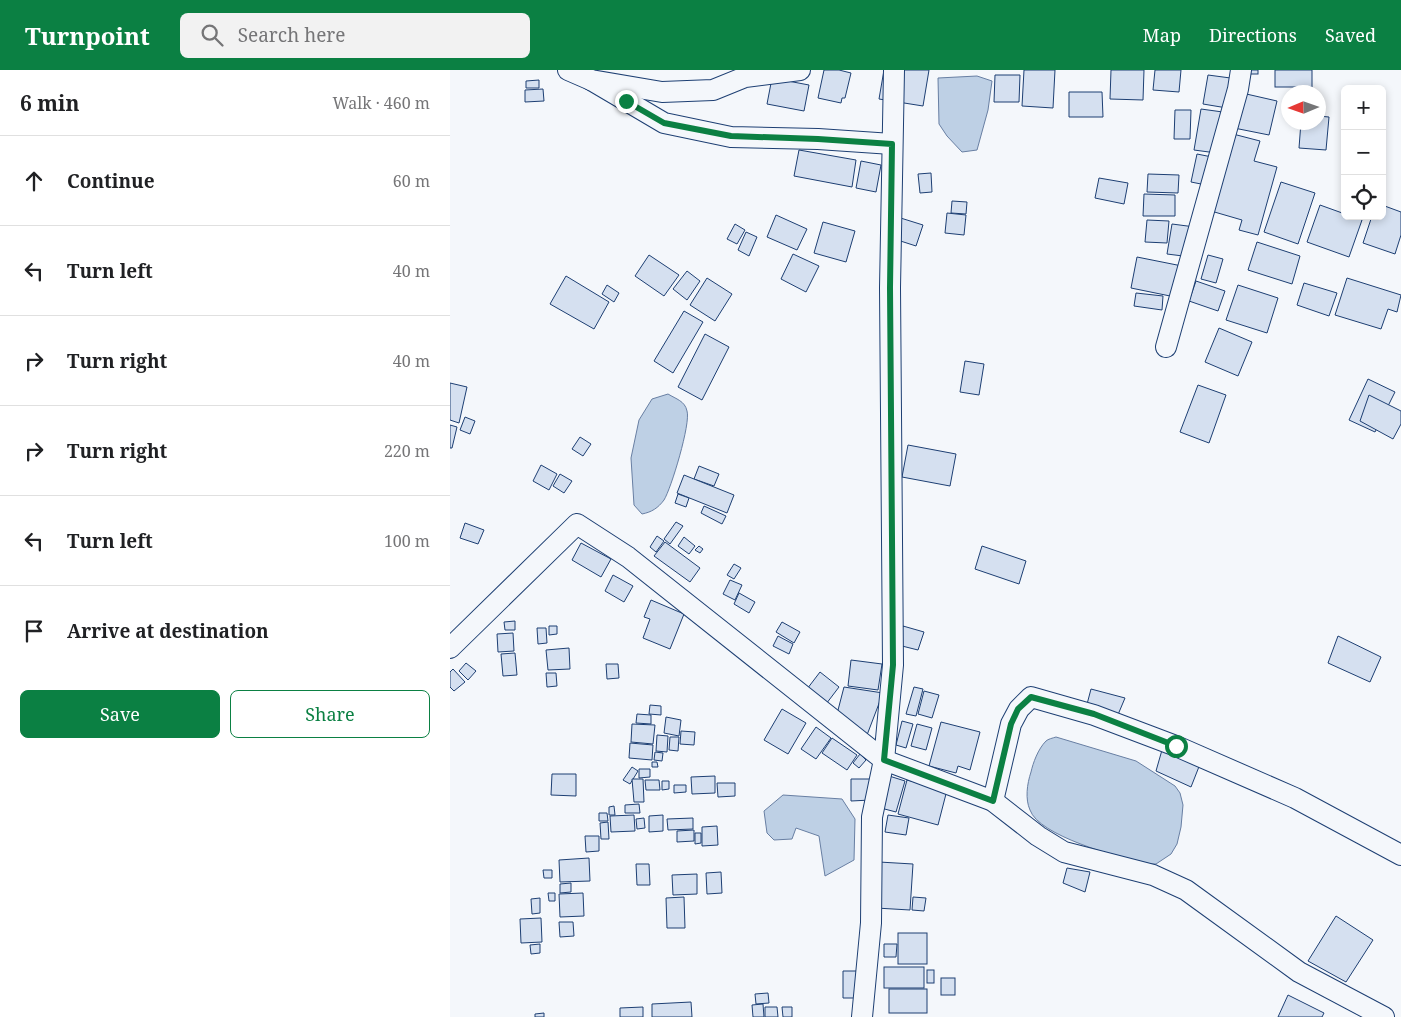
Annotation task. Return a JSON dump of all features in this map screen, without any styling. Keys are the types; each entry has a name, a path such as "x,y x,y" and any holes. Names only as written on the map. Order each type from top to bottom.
{"street":[{"path":"568,70 591,80 664,123 731,136 892,144"},
{"path":"591,80 662,92 713,90 745,77 800,70"},
{"path":"862,1017 871,923 872,817 884,760 893,665 890,288 894,70"},
{"path":"1166,346 1238,89 1241,70"},
{"path":"450,648 577,524 628,557 884,760 993,801 1038,836 1064,852 1153,876 1186,890 1299,972 1384,1017"},
{"path":"993,801 1011,724 1018,709 1031,697 1094,714 1176,746 1295,798 1401,855"}],"water":[{"path":"977,76 992,81 988,110 977,150 962,152 939,124 938,78"},
{"path":"668,394 680,401 687,411 683,442 664,500 654,509 642,514 634,505 631,458 639,420 652,399"},
{"path":"1056,737 1136,761 1175,786 1180,793 1183,805 1177,844 1171,854 1156,864 1142,864 1080,844 1048,828 1036,819 1027,801 1028,781 1041,748 1047,740"},
{"path":"783,795 842,799 855,819 854,860 825,876 819,836 796,828 792,839 774,840 767,833 764,811"}],"building":[{"path":"824,70 839,70 851,73 845,98 842,98 841,103 818,98"},
{"path":"884,70 929,70 923,106 879,99"},
{"path":"1024,70 1055,70 1053,108 1022,106"},
{"path":"1111,70 1144,70 1143,100 1110,99"},
{"path":"1155,70 1181,70 1179,92 1153,90"},
{"path":"1232,70 1258,70 1258,74 1232,74"},
{"path":"1275,70 1312,70 1312,85 1281,85 1281,87 1275,87"},
{"path":"995,75 1020,75 1019,102 994,102"},
{"path":"1208,75 1238,79 1233,109 1203,104"},
{"path":"772,78 809,85 804,111 767,104"},
{"path":"539,80 539,88 526,88 526,81"},
{"path":"543,89 544,101 525,102 525,90"},
{"path":"1069,92 1102,92 1103,117 1069,117"},
{"path":"1242,93 1277,101 1269,135 1234,128"},
{"path":"1201,109 1230,113 1224,154 1194,150"},
{"path":"1175,110 1191,110 1190,139 1174,139"},
{"path":"1326,117 1329,117 1326,150 1299,148 1300,130 1326,130"},
{"path":"1233,134 1260,141 1254,161 1277,167 1258,235 1239,230 1242,220 1211,211"},
{"path":"799,150 856,160 852,187 794,176"},
{"path":"1197,154 1217,158 1211,186 1191,182"},
{"path":"861,161 881,165 876,192 856,188"},
{"path":"931,173 932,192 920,193 918,174"},
{"path":"1148,174 1179,175 1178,193 1147,192"},
{"path":"1099,178 1128,183 1124,204 1095,198"},
{"path":"1281,182 1315,193 1298,244 1264,232"},
{"path":"1144,194 1175,195 1175,216 1143,216"},
{"path":"952,201 967,202 966,214 951,213"},
{"path":"1320,205 1341,213 1341,220 1362,220 1349,257 1307,242"},
{"path":"1386,206 1401,212 1401,235 1395,254 1363,243 1371,220 1386,220"},
{"path":"947,213 966,215 964,235 945,233"},
{"path":"776,215 807,229 797,250 767,237"},
{"path":"891,215 923,225 916,246 885,236"},
{"path":"1147,220 1169,221 1167,243 1145,242"},
{"path":"823,222 855,231 846,262 814,253"},
{"path":"735,224 745,230 737,244 727,239"},
{"path":"1172,224 1195,227 1191,257 1167,254"},
{"path":"746,232 757,237 749,256 738,250"},
{"path":"1257,242 1300,256 1292,284 1248,270"},
{"path":"793,254 819,266 806,292 781,279"},
{"path":"649,255 679,275 664,296 635,276"},
{"path":"1208,255 1223,259 1216,283 1201,279"},
{"path":"1137,257 1182,266 1175,297 1131,288"},
{"path":"687,271 700,281 687,300 673,289"},
{"path":"566,276 609,302 594,329 550,304"},
{"path":"707,278 732,294 715,321 690,305"},
{"path":"1347,278 1401,295 1397,312 1388,309 1381,329 1335,315"},
{"path":"1196,281 1225,291 1218,311 1189,301"},
{"path":"1304,283 1337,293 1329,316 1297,305"},
{"path":"607,285 619,293 614,302 602,294"},
{"path":"1238,285 1278,298 1267,333 1226,320"},
{"path":"1136,293 1163,296 1162,310 1134,306"},
{"path":"684,311 703,322 673,373 654,361"},
{"path":"1219,328 1252,342 1238,376 1205,362"},
{"path":"705,334 729,347 702,400 678,387"},
{"path":"965,361 984,364 979,395 960,392"},
{"path":"1368,379 1395,392 1375,432 1349,420"},
{"path":"450,383 467,387 459,423 450,420"},
{"path":"1198,385 1226,395 1209,443 1180,432"},
{"path":"1369,395 1401,411 1401,424 1393,439 1360,421"},
{"path":"465,417 475,421 470,434 460,430"},
{"path":"450,425 457,427 452,448 450,448"},
{"path":"580,437 591,444 583,456 572,449"},
{"path":"908,445 956,454 950,486 902,477"},
{"path":"541,465 557,474 549,490 533,481"},
{"path":"699,466 719,474 714,486 694,479"},
{"path":"560,474 572,481 564,493 553,486"},
{"path":"684,475 734,495 727,513 677,493"},
{"path":"678,494 689,498 686,507 675,503"},
{"path":"704,506 726,516 722,524 701,513"},
{"path":"676,522 683,526 670,544 664,539"},
{"path":"465,523 484,530 478,544 460,538"},
{"path":"657,536 664,541 656,552 650,547"},
{"path":"684,537 695,546 689,554 678,546"},
{"path":"665,542 700,568 690,582 654,556"},
{"path":"581,543 611,559 601,577 572,560"},
{"path":"699,546 703,549 700,553 695,550"},
{"path":"982,546 1026,561 1019,584 975,569"},
{"path":"734,564 741,568 734,579 727,575"},
{"path":"613,575 633,586 624,602 605,591"},
{"path":"730,580 742,585 735,600 723,594"},
{"path":"739,593 755,602 749,613 734,604"},
{"path":"651,600 684,614 670,649 643,638 650,619 644,617"},
{"path":"515,621 515,630 505,630 504,622"},
{"path":"782,622 800,632 794,643 776,632"},
{"path":"549,626 557,626 557,634 549,635"},
{"path":"903,626 924,632 918,650 898,645"},
{"path":"537,628 546,628 547,643 538,644"},
{"path":"513,633 514,651 498,652 497,634"},
{"path":"778,636 793,644 789,654 773,646"},
{"path":"1338,636 1381,657 1370,682 1328,663"},
{"path":"569,648 570,669 548,670 546,650"},
{"path":"515,653 517,675 503,676 501,654"},
{"path":"851,660 882,664 878,690 848,686"},
{"path":"466,663 476,671 468,680 459,671"},
{"path":"606,664 618,664 619,678 607,679"},
{"path":"453,669 465,682 454,691 450,687 450,672"},
{"path":"820,672 839,687 823,708 804,693"},
{"path":"546,673 556,673 557,686 547,687"},
{"path":"844,687 883,693 867,735 837,714"},
{"path":"914,687 923,689 916,716 906,714"},
{"path":"1091,689 1125,698 1117,717 1086,708"},
{"path":"924,691 939,695 932,718 918,714"},
{"path":"650,705 661,706 661,715 649,714"},
{"path":"782,709 806,723 788,754 764,740"},
{"path":"637,714 651,715 651,724 636,723"},
{"path":"666,717 681,720 679,736 664,733"},
{"path":"902,721 913,724 906,748 896,745"},
{"path":"941,722 980,732 970,770 958,766 956,773 929,766"},
{"path":"632,724 655,725 653,744 631,742"},
{"path":"917,724 932,728 926,750 911,746"},
{"path":"816,727 831,738 816,759 801,749"},
{"path":"681,731 695,732 694,745 680,744"},
{"path":"657,735 668,736 667,752 656,751"},
{"path":"670,737 679,737 678,751 669,750"},
{"path":"832,738 857,755 847,770 822,753"},
{"path":"630,743 653,745 652,760 629,758"},
{"path":"1164,743 1202,759 1191,787 1156,771"},
{"path":"655,752 663,753 662,761 654,760"},
{"path":"860,754 866,760 859,768 853,763"},
{"path":"652,762 657,762 658,767 652,767"},
{"path":"632,767 638,771 630,784 623,780"},
{"path":"639,769 650,769 650,777 639,778"},
{"path":"552,774 576,774 576,796 551,795"},
{"path":"886,775 905,781 896,812 877,807"},
{"path":"715,776 715,793 692,794 691,777"},
{"path":"632,779 643,779 644,802 634,802"},
{"path":"851,779 871,779 871,800 851,801"},
{"path":"645,780 659,780 660,790 646,790"},
{"path":"907,780 947,790 938,825 898,814"},
{"path":"662,781 669,781 669,789 662,790"},
{"path":"717,783 735,783 735,796 718,797"},
{"path":"674,785 686,785 686,792 674,793"},
{"path":"639,804 640,813 625,813 625,805"},
{"path":"614,806 615,815 609,815 609,807"},
{"path":"599,813 607,813 608,821 599,821"},
{"path":"634,815 635,831 611,832 610,816"},
{"path":"663,815 663,831 649,832 649,816"},
{"path":"888,815 909,818 906,835 885,832"},
{"path":"644,818 645,828 637,829 636,819"},
{"path":"693,818 693,829 668,830 667,819"},
{"path":"608,822 609,839 601,839 600,823"},
{"path":"717,826 718,845 702,846 702,827"},
{"path":"694,830 694,841 677,842 677,831"},
{"path":"695,833 701,833 701,843 695,844"},
{"path":"585,836 599,836 599,851 586,852"},
{"path":"589,858 590,881 560,882 559,860"},
{"path":"879,862 913,864 910,910 876,908"},
{"path":"636,864 649,864 650,885 637,885"},
{"path":"1067,868 1090,872 1085,892 1063,883"},
{"path":"543,870 552,870 552,878 544,878"},
{"path":"721,872 722,893 707,894 706,873"},
{"path":"697,874 697,894 673,895 672,875"},
{"path":"571,883 571,892 560,893 560,884"},
{"path":"548,893 555,893 555,901 549,901"},
{"path":"583,893 584,916 560,917 559,894"},
{"path":"684,897 685,928 667,928 666,898"},
{"path":"913,897 926,898 924,911 912,910"},
{"path":"540,898 540,913 532,914 531,899"},
{"path":"1336,916 1373,940 1346,982 1308,961"},
{"path":"541,918 542,942 521,943 520,919"},
{"path":"559,922 573,922 574,936 560,937"},
{"path":"898,933 927,933 927,964 898,964"},
{"path":"540,944 540,953 531,954 530,945"},
{"path":"884,944 897,944 896,957 884,957"},
{"path":"884,967 924,967 924,988 884,988"},
{"path":"927,970 934,970 934,983 927,983"},
{"path":"843,971 862,971 861,998 843,998"},
{"path":"941,978 955,978 955,995 941,995"},
{"path":"889,989 927,989 927,1013 889,1013"},
{"path":"768,993 769,1003 756,1004 755,994"},
{"path":"1288,995 1324,1013 1322,1017 1278,1017"},
{"path":"691,1002 692,1017 652,1017 652,1004"},
{"path":"763,1004 764,1017 753,1017 752,1005"},
{"path":"643,1007 643,1017 620,1017 620,1008"},
{"path":"765,1007 777,1007 778,1017 765,1017"},
{"path":"782,1007 792,1007 792,1017 783,1017"},
{"path":"544,1013 544,1017 535,1017 535,1014"}],"route":[{"path":"626,101 664,123 731,136 892,144 890,288 893,665 884,760 993,801 1011,724 1018,709 1031,697 1094,714 1176,746"}]}
